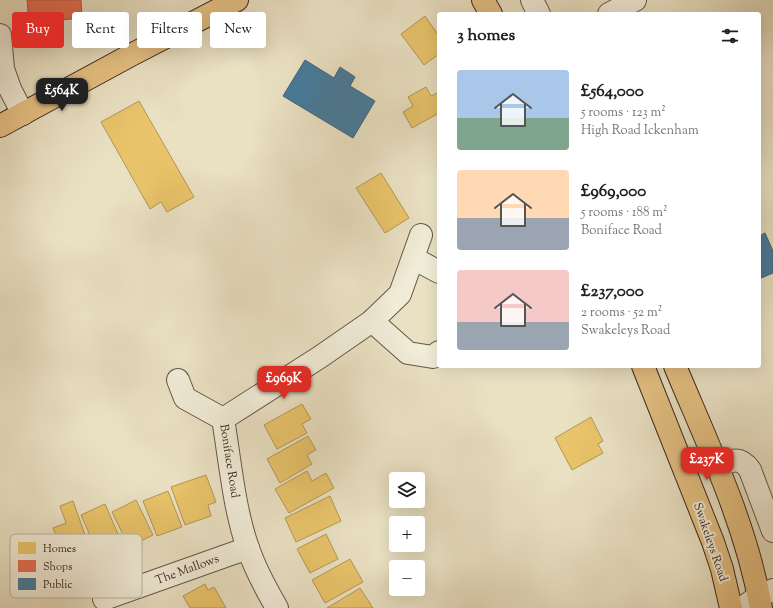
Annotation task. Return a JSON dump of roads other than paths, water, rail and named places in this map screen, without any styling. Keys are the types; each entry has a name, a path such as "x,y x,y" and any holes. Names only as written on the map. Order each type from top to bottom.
{"main road":[{"path":"483,0 490,12"},
{"path":"0,126 235,1"},
{"name":"Swakeleys Road","path":"644,368 710,535 722,569 731,608"},
{"path":"676,368 717,467 747,548 759,600"}],"street":[{"path":"532,0 538,12"},
{"path":"613,12 635,0"},
{"path":"0,35 3,69 10,89 22,114"},
{"name":"Boniface Road","path":"277,608 260,576 248,548 239,517 223,419 320,357 372,321 400,294 422,235"},
{"path":"413,258 437,271"},
{"path":"372,321 408,353 433,357 437,354"},
{"path":"178,380 185,398 223,419"},
{"path":"717,467 735,460 744,462 750,470 773,531"},
{"name":"The Mallows","path":"142,586 248,548"}]}
